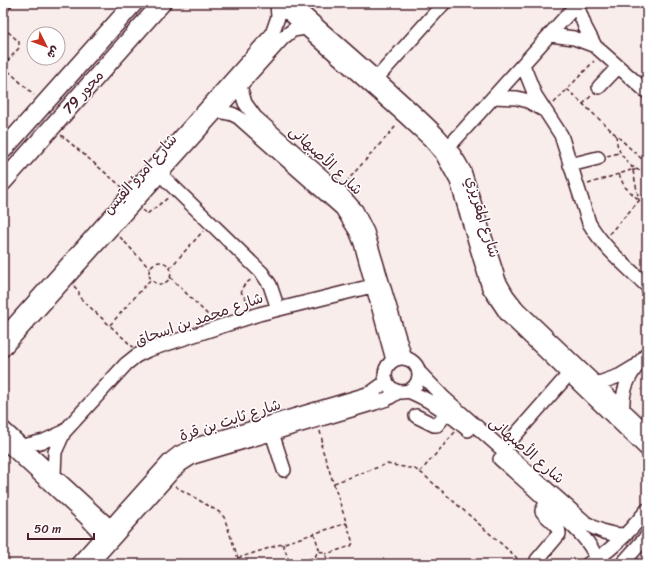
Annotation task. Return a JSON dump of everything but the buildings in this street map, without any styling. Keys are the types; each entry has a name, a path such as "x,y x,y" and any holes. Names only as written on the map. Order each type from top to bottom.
{"main road":[{"name":"محور 79","path":"3,150 134,3"},
{"name":"محور 79","path":"3,182 162,3"},
{"path":"44,104 44,108 48,116 57,117 64,113"},
{"path":"18,133 26,127 31,126 39,135 37,144"}],"street":[{"name":"شارع المقريزي","path":"277,3 431,140 458,159 464,171 502,288 517,308 647,432"},
{"name":"شارع امرؤ القيس","path":"3,336 133,199 272,34 278,17 277,3"},
{"name":"شارع المقريزي","path":"292,3 439,134 457,181 486,281 492,293 507,315 647,450"},
{"path":"377,78 435,8 444,3"},
{"path":"446,150 578,4"},
{"path":"578,4 584,27 599,49 647,92"},
{"name":"شارع امرؤ القيس","path":"157,172 218,111 287,34 292,30 305,28"},
{"path":"550,35 574,38 599,49"},
{"path":"523,65 535,95 561,135 589,223 602,242 647,286"},
{"path":"599,87 618,67"},
{"name":"شارع الأصبهانى","path":"240,86 245,103 255,117 339,191 356,210 366,232 399,359"},
{"path":"494,96 517,98 528,101 546,111"},
{"name":"شارع الأصبهانى","path":"218,111 238,117 342,209 350,219 361,243 372,286 399,359"},
{"path":"570,165 598,158"},
{"path":"157,172 262,273 270,285 278,309"},
{"name":"شارع امرؤ القيس","path":"3,350 112,229 133,199"},
{"name":"شارع محمد بن اسحاق","path":"54,474 55,452 64,432 126,364 140,354 219,326 259,314 372,286"},
{"path":"623,410 627,382 636,366 647,354"},
{"path":"399,359 412,361 416,365 419,372 416,386 403,392 393,390 384,378 385,369 387,366 399,359"},
{"path":"596,384 619,376 636,366"},
{"name":"شارع الأصبهانى","path":"419,372 444,398 593,528 608,534 624,535"},
{"path":"502,449 569,374"},
{"name":"شارع ثابت بن قرة","path":"78,564 110,535 182,464 193,457 372,392 386,382"},
{"name":"شارع الأصبهانى","path":"403,392 428,400 462,424 582,535 588,543 593,562"},
{"name":"شارع ثابت بن قرة","path":"91,564 110,535 162,469 179,453 199,444 317,420 375,403 403,392"},
{"path":"416,416 437,425 447,413"},
{"path":"3,428 54,474 110,535"},
{"path":"276,428 284,470"},
{"name":"شارع محمد بن اسحاق","path":"23,446 44,441 64,432"},
{"path":"3,441 86,518 110,535"},
{"path":"536,564 559,534 559,529 557,526 542,511 547,501"},
{"path":"593,562 610,550 647,510"},
{"path":"622,564 647,536"}],"path":[{"path":"3,27 20,44 19,48 3,66 44,104"},
{"path":"546,111 567,89 599,49"},
{"path":"583,104 599,87"},
{"path":"567,89 647,164"},
{"path":"339,191 404,116"},
{"path":"52,127 133,199 147,214 177,191"},
{"path":"616,135 616,144 619,153 632,167 635,167 647,174"},
{"path":"632,167 640,200"},
{"path":"577,187 636,168"},
{"path":"619,174 624,186 640,200"},
{"path":"602,242 647,192"},
{"path":"170,268 168,265 161,262 154,264 150,269 149,275 151,279 157,283 163,283 169,280 170,268 210,223"},
{"path":"112,229 150,269"},
{"path":"259,314 241,293 241,289 243,285 262,273"},
{"path":"170,276 219,326"},
{"path":"67,279 78,290 79,297 140,354"},
{"path":"110,325 151,279"},
{"path":"317,420 323,443 321,445 353,545 326,554 322,551 320,552"},
{"path":"420,472 462,424"},
{"path":"334,483 387,464 420,472 516,557 520,564"},
{"path":"165,481 219,512 224,517 240,564"},
{"path":"238,558 347,523"},
{"path":"314,533 320,552"},
{"path":"283,544 289,561 293,564 316,557 316,555 320,552"},
{"path":"316,557 318,561 322,562 326,559 326,554"}]}
